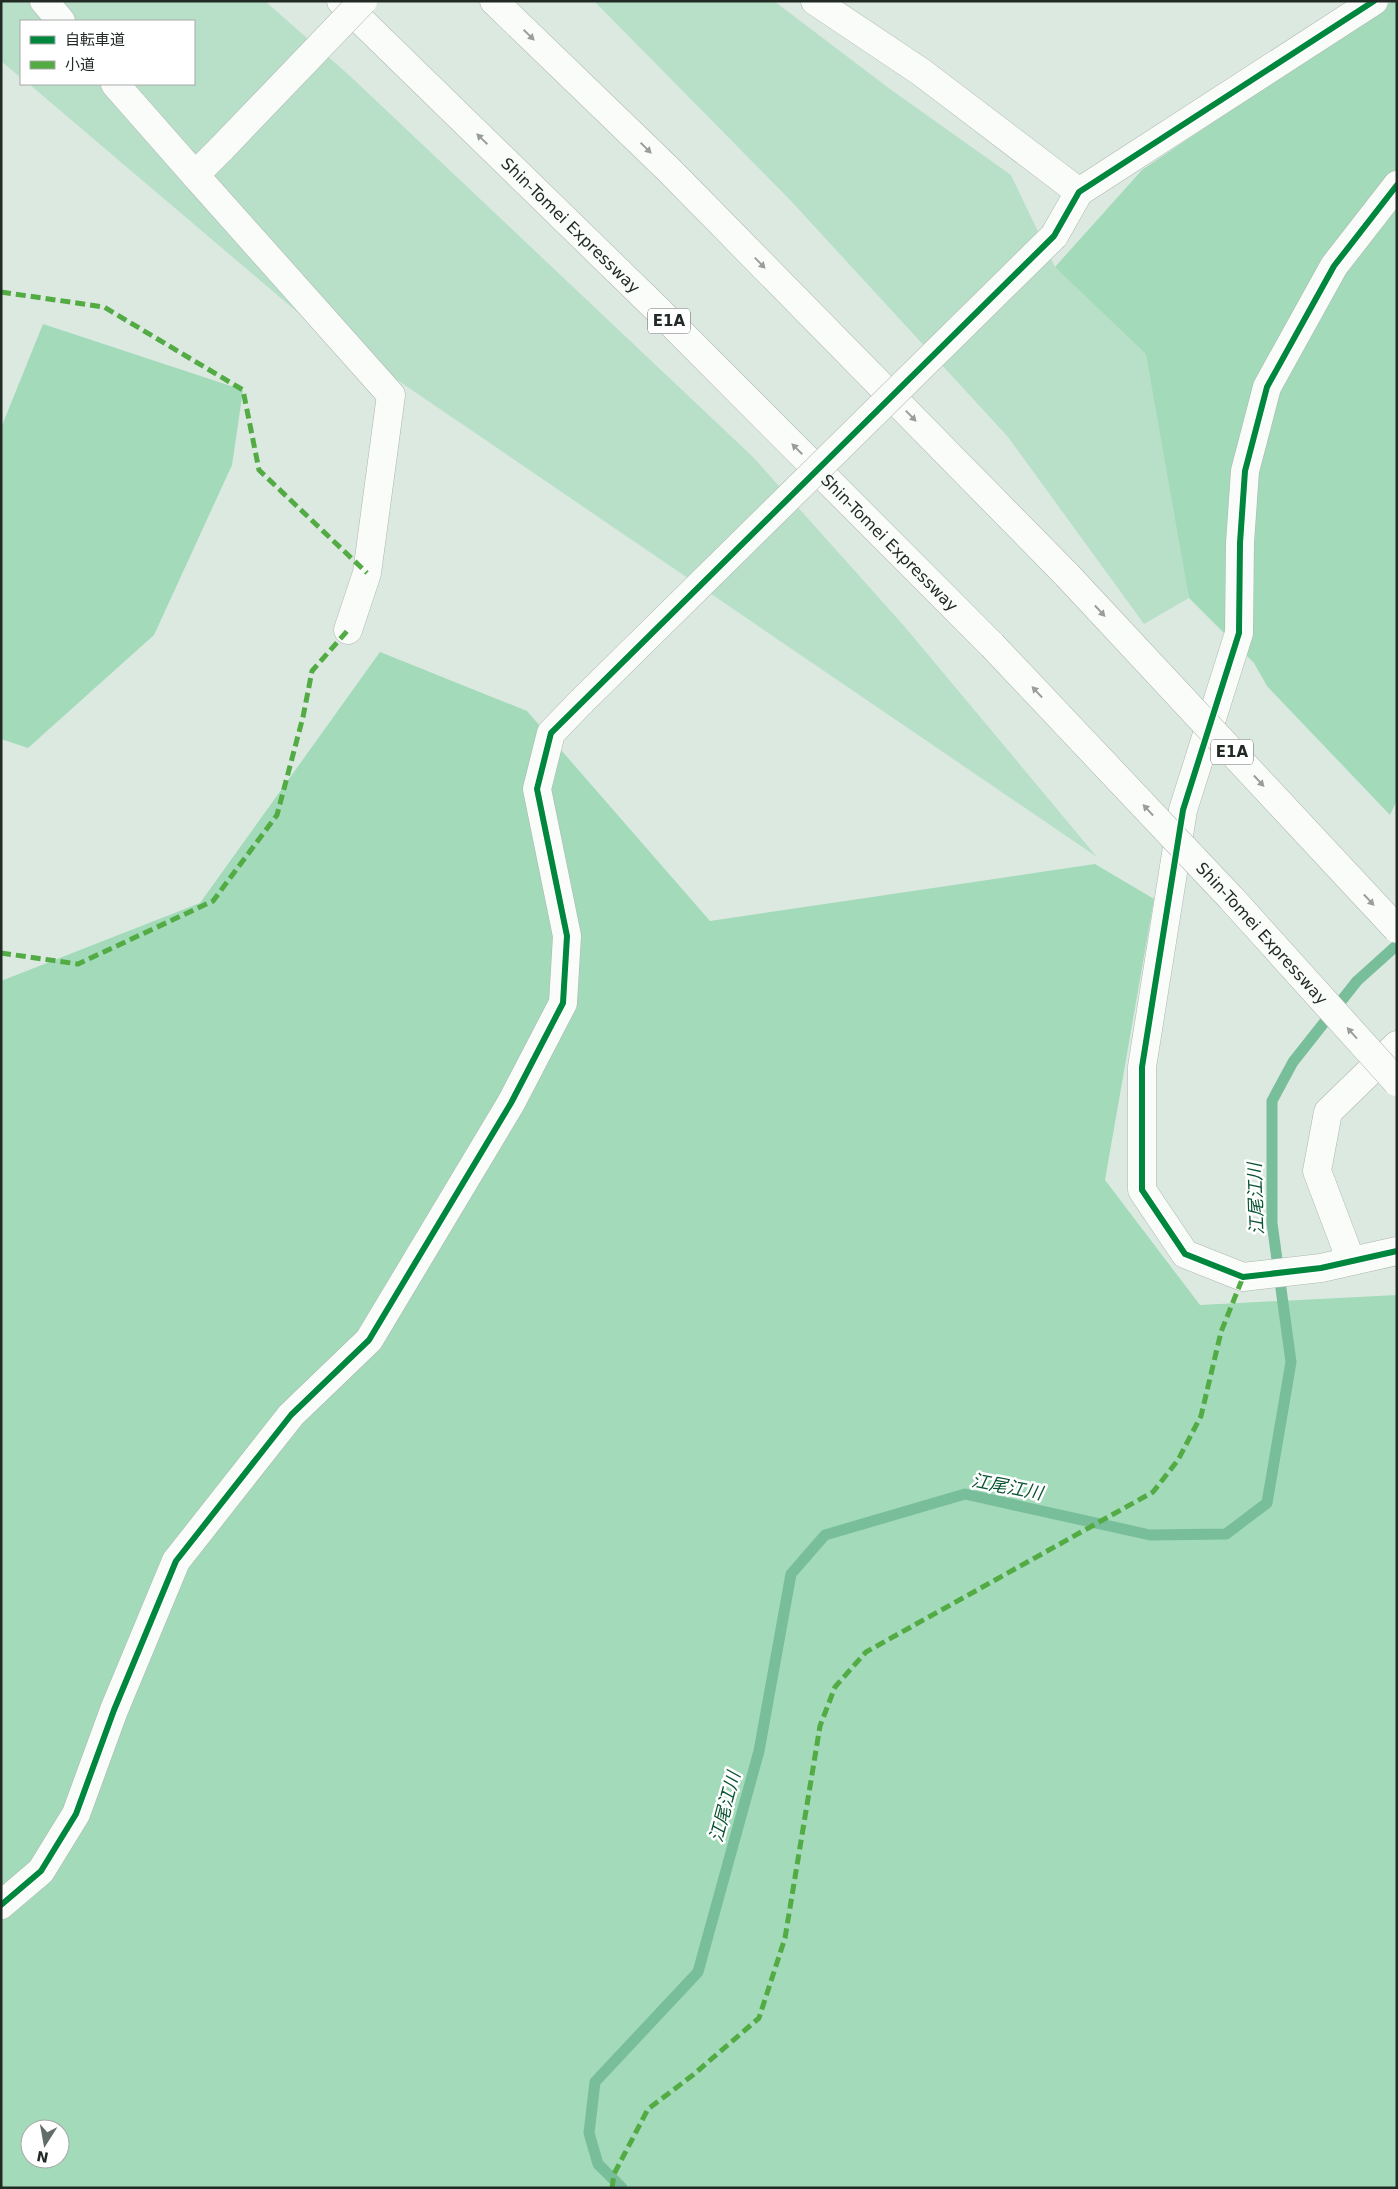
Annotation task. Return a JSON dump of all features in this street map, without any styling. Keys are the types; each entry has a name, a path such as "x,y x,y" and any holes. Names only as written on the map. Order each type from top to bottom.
{"main road":[{"path":"44,1 60,20"},
{"name":"Shin-Tomei Expressway","path":"341,1 666,318 992,645 1231,898 1397,1082"},
{"path":"194,175 362,1"},
{"name":"E1A","path":"494,1 669,170 1067,575 1397,929"},
{"path":"815,1 921,72 1079,192"},
{"path":"1,1905 41,1871 76,1814 114,1710 176,1561 291,1414 369,1340 511,1103 563,1003 567,936 537,789 550,733 1054,236 1079,192 1374,1"},
{"path":"116,85 391,395 367,573 348,630"},
{"path":"1397,185 1334,266 1266,387 1245,471 1240,543 1239,633 1183,810 1142,1068 1142,1190 1185,1254 1243,1277 1321,1268 1397,1251"},
{"path":"1351,1261 1317,1171 1328,1112 1397,1044"}],"green space":[{"path":"1,1 265,1 350,76 753,457 905,627 1097,857 296,311 30,85 195,85 195,20 20,20 20,77 1,61"},
{"path":"594,1 774,1 890,89 1011,175 1055,267 1151,341 1189,598 1144,624 1008,437 791,201"},
{"path":"1393,1 1397,1 1397,800 1390,815 1267,686 1254,663 1189,598 1146,354 1055,267 1142,170"},
{"path":"43,324 243,390 232,465 154,635 28,748 1,739 1,428"},
{"path":"380,652 527,711 710,921 1095,864 1154,899 1105,1180 1200,1305 1397,1295 1397,2188 1,2188 1,981 200,903"}],"waterway":[{"name":"江尾江川","path":"622,2188 598,2164 589,2133 595,2082 698,1972 759,1751 791,1574 825,1535 965,1494 1150,1535 1226,1534 1267,1503 1291,1362 1272,1223 1272,1101 1293,1062 1357,981 1397,945"}],"marked path":[{"path":"1,292 104,307 243,390 259,470 367,573"},
{"path":"1,953 78,964 213,901 277,815 303,717 312,671 348,630"},
{"path":"612,2188 614,2174 648,2109 693,2075 759,2018 785,1938 820,1726 835,1687 866,1652 1153,1492 1178,1460 1201,1416 1221,1332 1243,1277"}],"cycle path":[{"path":"1,1905 41,1871 76,1814 114,1710 176,1561 291,1415 369,1340 511,1103 563,1003 567,936 537,789 551,733 1054,236 1079,192 1374,1"},
{"path":"1397,185 1334,266 1267,387 1245,471 1240,543 1239,633 1183,810 1142,1067 1142,1190 1185,1254 1243,1277 1321,1268 1397,1251"}]}
